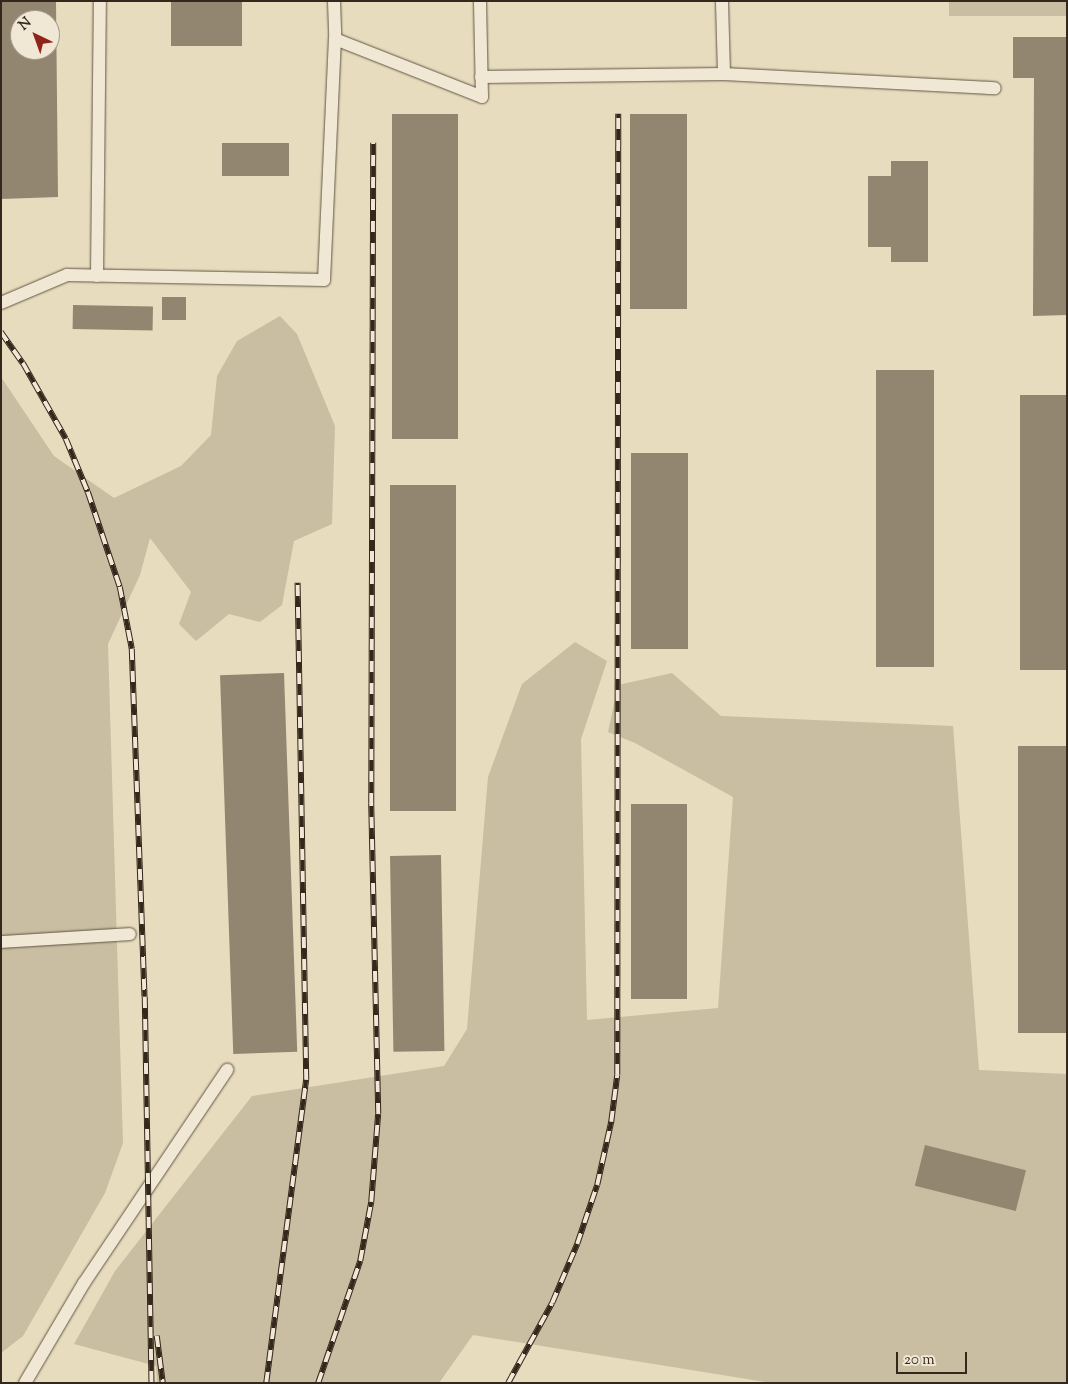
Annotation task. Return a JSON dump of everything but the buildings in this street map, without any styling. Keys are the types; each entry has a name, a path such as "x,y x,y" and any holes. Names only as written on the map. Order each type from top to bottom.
{"lane":[{"path":"97,276 100,1"},
{"path":"1,303 67,276 324,280 335,39 334,1"},
{"path":"335,39 482,97 480,1"},
{"path":"722,1 724,74"},
{"path":"481,76 724,74 995,88"},
{"path":"1,942 130,934"},
{"path":"25,1383 89,1274 227,1070"}],"shaded area":[{"path":"949,1 1067,1 1067,16 949,16"},
{"path":"280,316 297,334 335,426 332,524 294,541 282,605 260,622 229,614 196,641 179,624 191,592 150,538 140,575 108,644 123,1143 105,1193 23,1336 1,1353 1,377 54,456 114,498 181,466 211,435 217,376 237,341"},
{"path":"575,642 607,661 581,739 587,1020 718,1008 733,797 635,743 608,732 618,685 672,673 721,716 953,726 979,1070 1067,1074 1067,1383 772,1383 473,1335 439,1383 157,1383 156,1366 74,1344 115,1271 252,1096 444,1066 467,1029 488,777 522,684"}],"railway":[{"path":"508,1383 552,1303 577,1244 597,1185 611,1122 617,1075 618,114"},
{"path":"318,1383 360,1261 371,1202 378,1114 371,804 373,143"},
{"path":"1,332 23,363 66,439 88,492 120,587 132,649 145,997 152,1383"},
{"path":"266,1383 306,1080 297,583"},
{"path":"157,1336 163,1383"}]}
